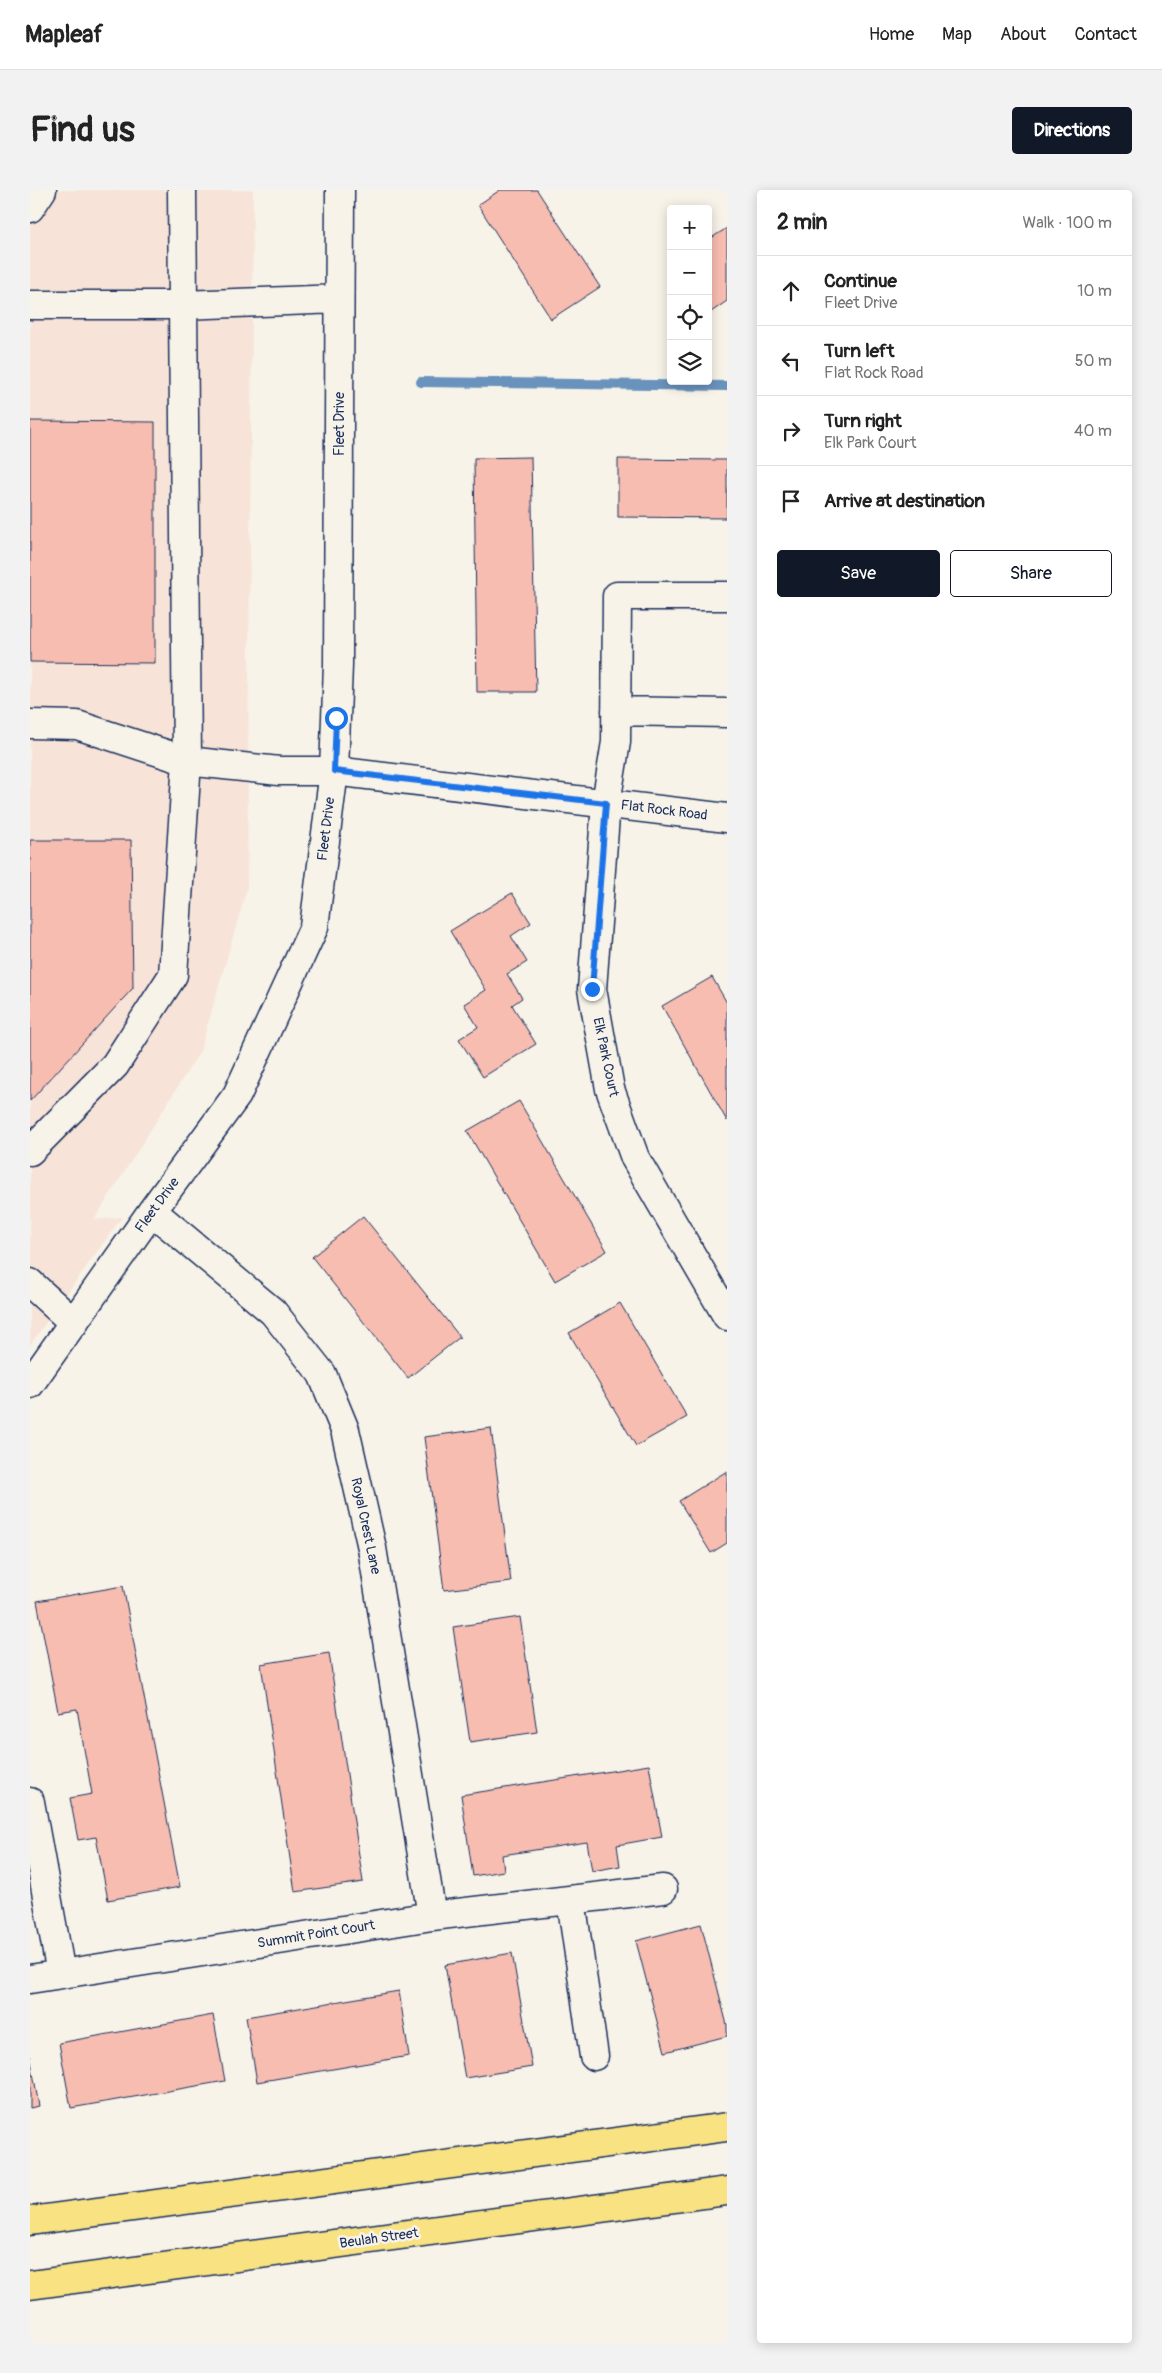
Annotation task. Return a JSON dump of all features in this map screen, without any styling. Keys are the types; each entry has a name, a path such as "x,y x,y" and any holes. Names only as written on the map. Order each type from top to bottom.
{"main road":[{"path":"30,2221 727,2127"},
{"name":"Beulah Street","path":"30,2285 727,2191"}],"street":[{"path":"30,208 42,190"},
{"path":"30,1152 115,1065 172,975 187,761 182,190"},
{"name":"Fleet Drive","path":"30,1384 152,1211 237,1095 314,927 334,771 338,665 340,190"},
{"path":"30,305 182,305 339,299"},
{"name":"Elk Park Court","path":"727,596 616,596 616,742 606,803 592,989 610,1089 635,1158 719,1284 727,1316"},
{"path":"616,711 727,713"},
{"name":"Flat Rock Road","path":"30,724 77,725 187,761 279,771 334,771 727,818"},
{"name":"Royal Crest Lane","path":"152,1211 273,1312 322,1374 345,1430 372,1548 432,1916"},
{"path":"30,1283 74,1323"},
{"path":"30,1802 61,1974"},
{"name":"Summit Point Court","path":"30,1979 432,1916 663,1889"},
{"path":"571,1900 594,2056"}],"shaded area":[{"path":"30,190 253,190 247,888 200,1051 94,1220 122,1217 30,1345"}],"building":[{"path":"500,190 537,190 600,287 551,319 478,205"},
{"path":"727,228 727,301 712,311 712,250 712,237"},
{"path":"30,421 155,422 155,663 30,662"},
{"path":"531,457 536,692 477,692 474,458"},
{"path":"618,459 727,460 727,518 618,517"},
{"path":"30,840 131,840 133,988 30,1101"},
{"path":"512,893 531,923 511,936 527,962 507,974 522,998 512,1005 536,1044 483,1077 459,1039 478,1027 464,1004 486,990 450,931"},
{"path":"712,977 727,1003 727,1121 662,1006"},
{"path":"519,1101 607,1251 555,1281 467,1131"},
{"path":"363,1216 460,1337 408,1378 312,1257"},
{"path":"620,1303 687,1417 636,1446 569,1333"},
{"path":"491,1428 511,1582 444,1590 424,1437"},
{"path":"727,1471 727,1543 711,1553 679,1501"},
{"path":"123,1586 180,1887 108,1900 96,1837 78,1840 70,1798 92,1794 77,1709 58,1712 37,1601"},
{"path":"520,1617 537,1732 470,1742 453,1627"},
{"path":"329,1653 363,1882 295,1892 261,1664"},
{"path":"649,1765 662,1837 617,1845 620,1866 592,1871 587,1842 502,1855 504,1871 473,1876 461,1795"},
{"path":"701,1924 727,2025 727,2036 665,2052 636,1941"},
{"path":"512,1953 532,2067 465,2078 445,1965"},
{"path":"399,1991 409,2056 257,2082 246,2017"},
{"path":"213,2015 225,2081 71,2108 59,2043"},
{"path":"30,2056 39,2106 30,2108"}],"waterway":[{"path":"421,382 727,386"}],"route":[{"path":"336,718 334,771 606,803 592,989"}]}
